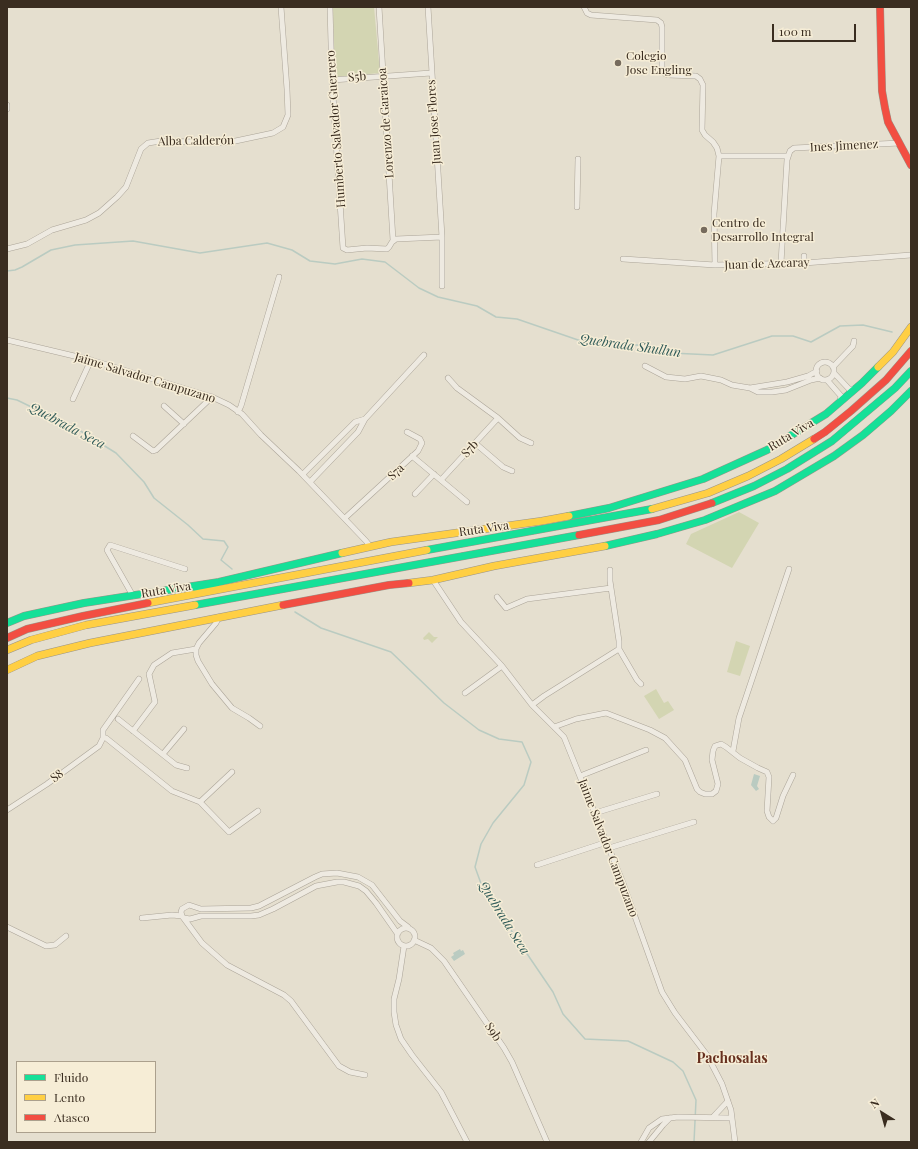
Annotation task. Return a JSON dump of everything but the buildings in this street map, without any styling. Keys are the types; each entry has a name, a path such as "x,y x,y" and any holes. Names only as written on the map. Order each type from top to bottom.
{"main road":[{"path":"880,7 883,96 888,122 911,165"},
{"name":"Ruta Viva","path":"7,623 24,616 84,604 219,582 370,546 555,518 609,508 663,492 703,478 767,450 808,426 826,414 856,389 893,352 911,327"},
{"name":"Ruta Viva","path":"7,638 28,629 175,599 655,509 708,493 748,476 782,459 825,432 886,380 911,351"},
{"name":"Ruta Viva","path":"7,650 31,640 86,626 659,520 696,509 754,486 787,469 832,441 895,388 911,371"},
{"path":"7,670 37,656 90,643 389,585 433,580 494,566 599,547 657,534 704,520 775,490 834,456 886,416 911,391"},
{"path":"175,599 219,582"}],"street":[{"name":"Alba Calderón","path":"7,249 27,244 52,230 86,220 99,213 126,187 141,149 148,143 161,141 226,142 273,133 283,127 288,115 281,7"},
{"name":"Humberto Salvador Guerrero","path":"330,7 332,80 343,248 345,250 367,248 387,249 393,240"},
{"name":"Lorenzo de Garaicoa","path":"379,7 393,240"},
{"name":"Juan Jose Flores","path":"428,7 442,237 442,286"},
{"path":"584,7 587,13 591,14 657,20 661,23 662,27 662,67 664,73 668,75 696,76 700,79 702,85 702,130 713,142 719,156 714,214 715,265"},
{"name":"S5b","path":"332,80 383,75 431,73"},
{"name":"Ines Jimenez","path":"787,156 790,150 794,148 900,143"},
{"path":"719,156 787,156 781,263"},
{"path":"577,207 578,159"},
{"path":"393,240 442,237"},
{"name":"Juan de Azcaray","path":"623,259 667,265 715,265 804,263 911,254"},
{"path":"804,256 804,263"},
{"path":"238,412 279,277"},
{"name":"Jaime Salvador Campuzano","path":"7,340 91,360 212,397 238,412 303,474 370,546"},
{"path":"827,380 832,376 833,370 854,346 854,341"},
{"path":"310,482 358,432 365,419 424,355"},
{"path":"73,399 91,360"},
{"path":"820,378 817,371 819,365 825,362 831,365 833,370 849,389 856,389"},
{"path":"645,366 666,377 686,379 701,376 721,380 732,385 750,388 758,392 786,390 820,378 827,380 841,396 839,403"},
{"path":"750,388 787,382 808,376 817,371"},
{"path":"448,378 457,388 498,418 520,438 531,443"},
{"path":"134,436 154,451 212,397"},
{"path":"164,406 184,424"},
{"name":"S7b","path":"441,480 498,418"},
{"path":"303,474 355,422 365,419"},
{"path":"407,432 420,439 422,443 421,447 412,456"},
{"path":"475,443 503,467 512,471"},
{"name":"S7a","path":"345,518 412,456 467,502"},
{"path":"415,494 434,474"},
{"path":"133,596 107,550 107,547 110,545 185,569"},
{"path":"732,752 738,718 789,569"},
{"path":"610,570 610,581 619,641 618,649 637,680 642,684"},
{"name":"Jaime Salvador Campuzano","path":"433,580 461,622 502,666 532,705 564,737 623,883 662,992 674,1013 707,1055 722,1084 732,1118 735,1142"},
{"path":"497,597 506,608 528,599 611,588"},
{"path":"219,617 196,649 198,661 212,684 232,708 260,726"},
{"path":"133,731 155,702 149,674 154,665 172,653 196,649"},
{"path":"532,705 618,649"},
{"path":"465,693 502,666"},
{"name":"S8","path":"7,810 47,784 99,746 103,738 103,730 139,679"},
{"path":"554,727 576,719 606,713 650,730 666,738 685,760 697,789 705,794 712,794 716,791 718,784 712,760 715,746 721,744 740,758 768,772 767,811 772,821 776,818 783,796 793,775"},
{"path":"118,719 176,765 187,768"},
{"path":"163,754 184,729"},
{"path":"103,738 106,738 116,745 172,791 200,802 229,832 258,811"},
{"path":"580,776 646,750"},
{"path":"200,802 232,772"},
{"path":"595,813 657,794"},
{"path":"609,848 694,822"},
{"path":"537,865 607,842"},
{"path":"365,1075 350,1072 338,1066 287,998 275,990 227,965 198,938 183,917 182,909 189,905 201,909 246,909 259,906 322,874 337,873 358,877 372,885 400,921 413,931 415,937 414,940 408,946 404,946 398,943 396,937 401,928 408,928"},
{"path":"142,918 172,915 190,919 201,916 251,916 273,909 316,886 344,882 359,886 366,890 397,933"},
{"path":"7,927 46,946 55,945 66,936"},
{"name":"S9b","path":"414,940 430,948 444,961 504,1048 512,1062 547,1142"},
{"path":"404,946 399,979 394,999 396,1025 401,1039 441,1092 467,1142"},
{"path":"711,1117 728,1101"},
{"path":"649,1142 671,1117"},
{"path":"641,1142 649,1128 655,1122 662,1119 671,1117 732,1118"}],"green space":[{"path":"333,7 374,7 380,73 335,77"},
{"path":"739,512 759,523 732,568 686,544 691,534"},
{"path":"429,632 434,637 438,637 432,643 428,639 424,640 423,638"},
{"path":"736,641 750,646 740,676 727,672"},
{"path":"656,689 664,703 668,701 674,710 659,719 644,696"}],"shaded area":[{"path":"754,774 760,776 757,786 759,789 756,791 751,785"},
{"path":"460,949 461,951 463,950 465,954 454,961 451,957 454,955 453,953"}],"waterway":[{"name":"Quebrada Shullun","path":"7,271 22,267 51,250 75,245 133,241 200,253 267,243 292,250 310,261 335,264 362,259 385,262 419,288 438,297 477,306 496,317 517,319 581,341 650,346 671,353 713,355 772,336 793,336 811,342 840,326 863,325 892,332"},
{"name":"Quebrada Seca","path":"7,398 17,400 79,430 116,453 144,482 154,498 203,539 224,541 228,547 221,560 232,569"},
{"name":"Quebrada Seca","path":"295,612 321,628 391,652 444,703 479,730 499,739 522,742 531,762 524,785 493,823 481,844 475,867 483,889 553,992 563,1014 585,1039 628,1041 673,1062 683,1071 696,1100 694,1142"}],"traffic: fast":[{"path":"569,516 609,508 703,479 767,450 826,414 878,367"},
{"path":"712,503 754,486 787,469 832,441 895,388 911,371"},
{"path":"605,546 657,534 705,520 775,491 834,456 863,435 891,411 911,391"},
{"path":"427,550 652,509"},
{"path":"195,605 579,535"},
{"path":"7,623 24,616 84,603 219,582 342,553"},
{"path":"197,590 219,582"}],"traffic: slow":[{"path":"878,367 893,352 911,327"},
{"path":"652,509 708,493 748,476 781,459 814,439"},
{"path":"342,553 391,542 569,516"},
{"path":"409,583 433,580 494,566 605,546"},
{"path":"148,603 427,550"},
{"path":"7,650 31,640 86,625 195,605"},
{"path":"7,670 37,656 90,643 283,605"}],"traffic: jam":[{"path":"880,7 882,91 885,108 888,122 911,165"},
{"path":"814,439 851,411 886,380 911,351"},
{"path":"579,535 659,520 712,503"},
{"path":"283,605 389,585 409,583"},
{"path":"7,638 27,629 148,603"}],"place":[{"name":"Colegio Jose Engling","path":"618,63"},
{"name":"Centro de Desarrollo Integral","path":"704,230"}],"district":[{"name":"Pachosalas","path":"732,1059"}]}
